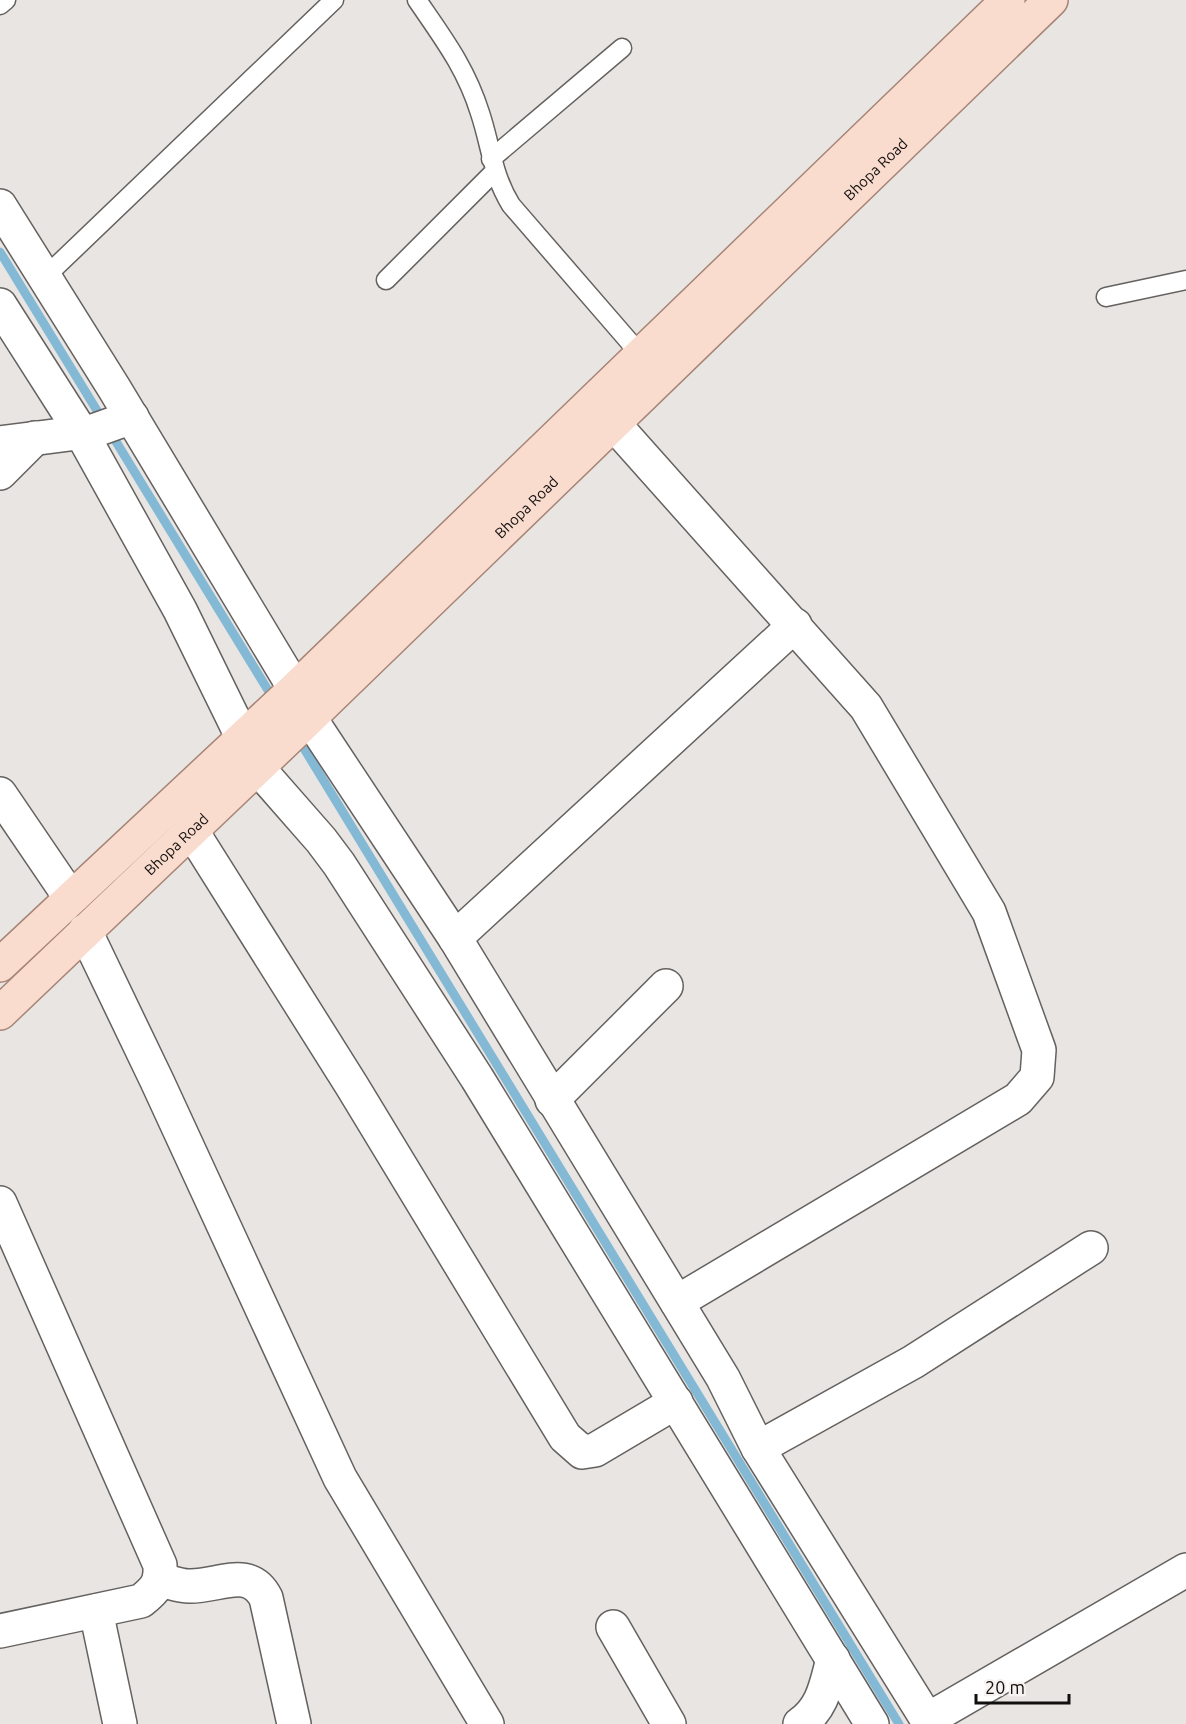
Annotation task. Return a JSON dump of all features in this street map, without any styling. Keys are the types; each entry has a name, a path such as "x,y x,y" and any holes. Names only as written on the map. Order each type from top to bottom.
{"main road":[{"name":"Bhopa Road","path":"0,965 70,897 248,733 298,707 613,423 1051,0"},
{"name":"Bhopa Road","path":"0,1013 262,763 298,707 640,354 995,5"}],"street":[{"path":"0,206 45,277 107,425 180,610 248,733 262,763 339,864 477,1078 872,1724"},
{"path":"0,305 107,425 455,938 723,1378 758,1448 928,1722 1186,1570"},
{"path":"613,423 866,707 989,912 1039,1050 1037,1077 1018,1098 677,1302"},
{"path":"0,444 107,425"},
{"path":"0,473 35,438"},
{"path":"455,938 795,625"},
{"path":"0,794 70,897"},
{"path":"191,830 352,1086 565,1437 582,1452 595,1450 676,1402"},
{"path":"85,932 182,1134 340,1478 487,1724"},
{"path":"552,1100 666,986"},
{"path":"0,1203 160,1565 161,1580 155,1590 141,1601 0,1631"},
{"path":"758,1448 913,1362 1091,1248"},
{"path":"161,1580 188,1586 244,1580 254,1581 261,1588 266,1598 294,1724"},
{"path":"96,1611 120,1724"},
{"path":"613,1627 669,1724"},
{"path":"800,1724 817,1709 833,1659"}],"lane":[{"path":"0,5 6,0"},
{"path":"45,277 334,0"},
{"path":"417,0 462,65 480,113 498,183 511,205 640,354"},
{"path":"386,280 493,165 622,48"},
{"path":"1106,297 1186,280"}],"waterway":[{"path":"0,252 274,700"},
{"path":"297,737 899,1724"}]}
